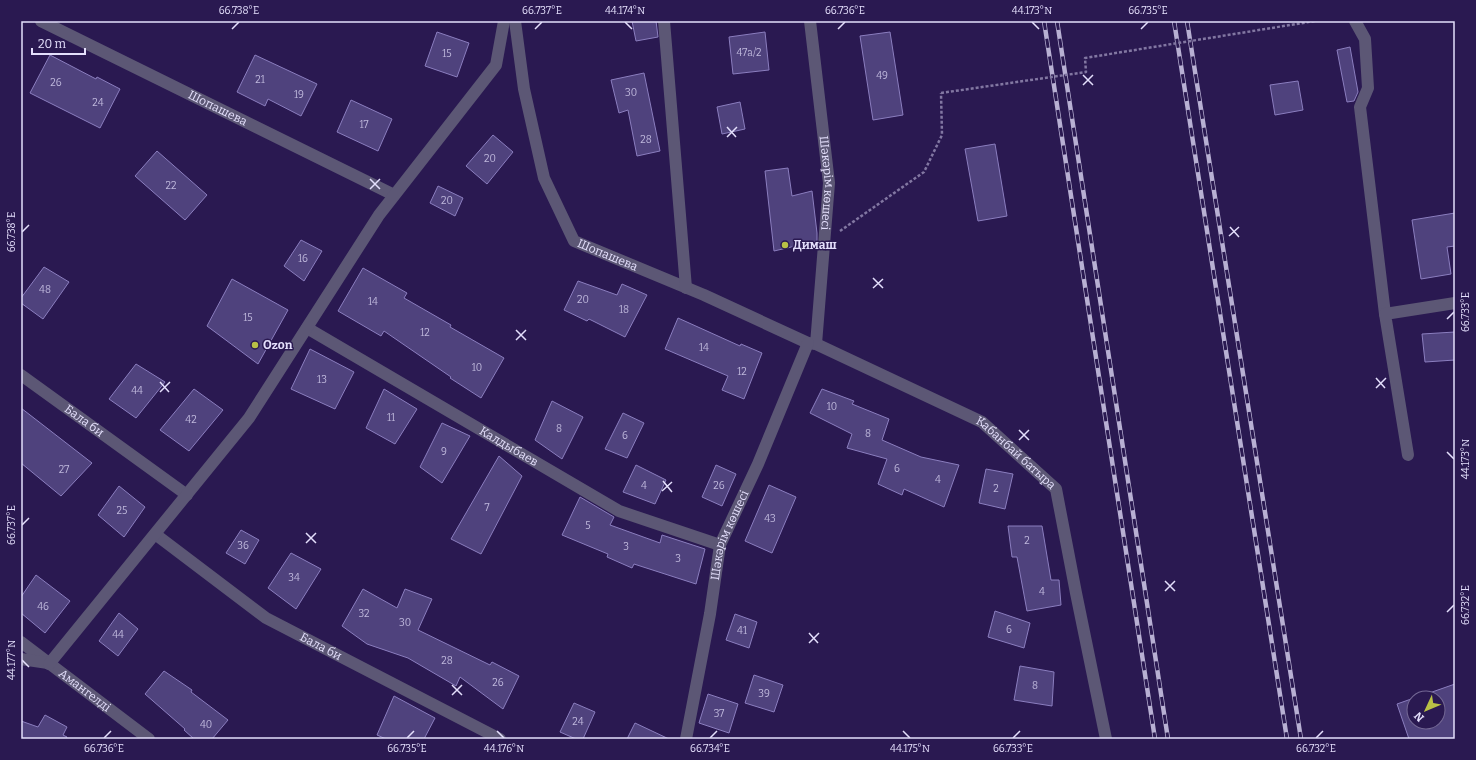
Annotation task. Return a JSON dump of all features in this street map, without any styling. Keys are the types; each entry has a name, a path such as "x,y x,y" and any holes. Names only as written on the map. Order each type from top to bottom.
{"street":[{"name":"Шопашева","path":"41,21 394,195"},
{"path":"21,660 49,664 249,418 379,215 496,65 504,21"},
{"name":"Шопашева","path":"515,21 524,89 544,178 574,241 686,288 812,344"},
{"path":"664,21 686,288"},
{"name":"Шәкәрім көшесі","path":"686,739 710,614 720,545 812,344 824,242 829,182 810,21"},
{"path":"1355,21 1365,39 1368,88 1360,107 1385,314 1408,454"},
{"path":"1385,314 1455,303"},
{"name":"Калдыбаев","path":"307,328 619,511 720,545"},
{"name":"Кабанбай батыра","path":"812,344 982,422 1056,489 1077,601 1106,739"},
{"name":"Бала би","path":"21,375 187,495"},
{"name":"Бала би","path":"155,534 266,618 500,739"},
{"name":"Амангелді","path":"21,642 149,739"}],"path":[{"path":"824,242 924,172 942,135 941,93 1086,72 1085,58 1315,21"}],"building":[{"path":"632,21 656,21 658,37 636,41"},
{"path":"437,32 469,43 457,77 425,66"},
{"path":"765,32 769,70 733,74 729,37"},
{"path":"890,32 903,115 873,120 860,36"},
{"path":"1350,47 1358,92 1354,101 1347,102 1337,50"},
{"path":"50,55 96,79 97,77 120,89 100,128 30,93"},
{"path":"255,55 317,84 301,116 268,99 265,106 237,92"},
{"path":"644,73 660,151 637,156 628,110 619,113 611,80"},
{"path":"1298,81 1303,110 1275,115 1270,85"},
{"path":"351,100 392,119 378,151 337,132"},
{"path":"740,102 745,129 722,134 717,107"},
{"path":"493,135 513,152 487,184 466,166"},
{"path":"995,144 1007,216 978,221 965,149"},
{"path":"157,151 207,195 185,220 135,176"},
{"path":"788,168 792,196 812,191 817,241 774,251 765,171"},
{"path":"438,186 463,198 455,216 430,203"},
{"path":"1455,213 1455,246 1447,247 1451,274 1421,279 1412,220"},
{"path":"301,240 322,251 304,281 284,266"},
{"path":"44,267 69,282 43,319 21,303 21,298"},
{"path":"363,268 407,293 404,298 451,325 450,327 504,358 481,398 384,331 381,336 338,311"},
{"path":"232,279 288,310 258,364 207,326"},
{"path":"578,281 617,295 622,284 647,295 625,337 589,319 587,321 564,310"},
{"path":"678,318 740,346 741,344 762,353 744,399 722,390 728,376 665,349"},
{"path":"1455,332 1455,360 1425,362 1422,334"},
{"path":"310,349 354,372 335,409 291,389"},
{"path":"136,364 165,382 136,418 109,399"},
{"path":"194,389 223,410 189,451 160,430"},
{"path":"384,389 417,409 395,444 366,428"},
{"path":"822,389 854,401 852,404 889,419 882,440 921,457 959,465 944,507 904,489 902,495 878,484 887,459 847,448 852,434 810,413"},
{"path":"552,401 583,417 562,459 535,440"},
{"path":"21,408 92,463 61,496 21,463"},
{"path":"623,413 644,423 627,458 605,449"},
{"path":"442,423 470,436 442,483 420,467"},
{"path":"499,456 522,476 481,554 451,539"},
{"path":"636,465 666,480 655,504 623,492"},
{"path":"716,465 736,474 722,506 702,497"},
{"path":"986,469 1013,474 1005,509 979,503"},
{"path":"769,485 796,497 772,553 745,541"},
{"path":"119,486 145,507 124,537 98,515"},
{"path":"580,497 614,517 610,525 660,543 662,535 705,549 696,584 634,564 632,568 607,557 608,554 562,535"},
{"path":"1008,526 1042,526 1051,580 1059,580 1061,605 1027,611 1017,557 1012,557"},
{"path":"241,530 259,540 245,564 226,553"},
{"path":"291,553 321,569 296,609 268,588"},
{"path":"36,575 70,601 45,633 21,613 21,597"},
{"path":"363,589 397,608 405,589 432,599 418,630 490,665 492,662 519,676 503,709 460,677 456,686 408,658 367,644 342,626"},
{"path":"995,611 1030,623 1024,648 988,637"},
{"path":"119,613 138,629 118,656 99,641"},
{"path":"735,614 757,622 749,648 726,640"},
{"path":"1020,666 1054,672 1052,706 1014,700"},
{"path":"164,671 192,690 191,692 228,720 212,739 194,739 184,730 185,729 145,694"},
{"path":"754,675 783,685 774,712 745,703"},
{"path":"1455,684 1455,739 1409,739 1397,704 1406,701 1406,730 1446,730 1446,690 1438,690"},
{"path":"708,694 738,704 729,733 699,723"},
{"path":"394,696 435,718 424,739 386,739 377,735"},
{"path":"574,703 595,712 583,739 576,739 560,732"},
{"path":"45,715 67,727 63,735 67,737 66,739 21,739 21,721 38,727"},
{"path":"635,723 669,739 627,739"}],"railway":[{"path":"1044,21 1155,739"},
{"path":"1057,21 1168,739"},
{"path":"1174,21 1287,739"},
{"path":"1187,21 1301,739"}],"place":[{"name":"Димаш","path":"785,245"},
{"name":"Ozon","path":"255,345"}]}
